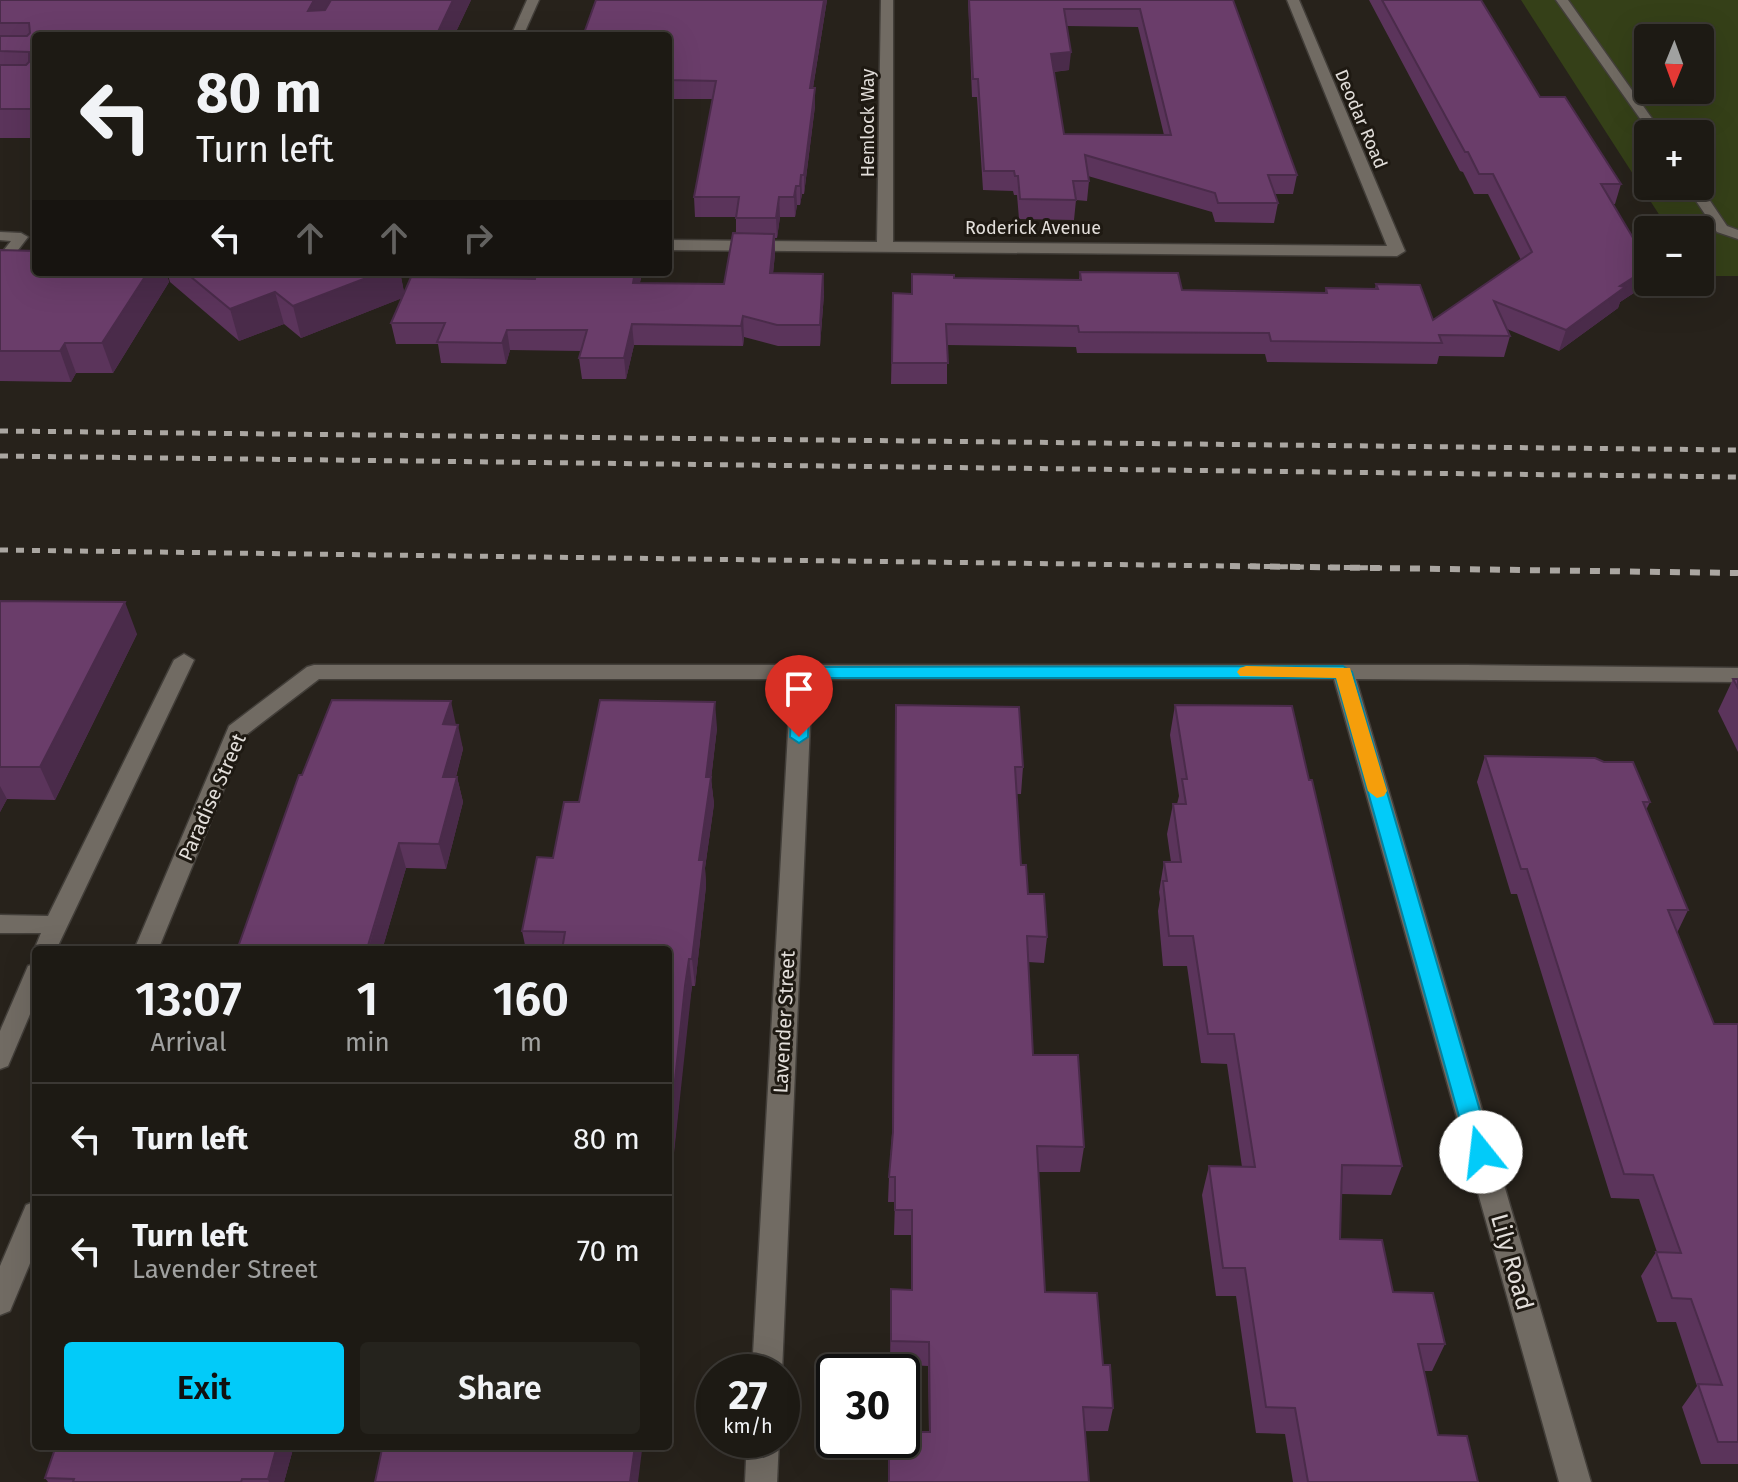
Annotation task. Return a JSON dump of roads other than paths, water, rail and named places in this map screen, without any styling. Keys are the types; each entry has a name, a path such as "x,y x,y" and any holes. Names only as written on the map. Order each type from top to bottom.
{"street":[{"path":"519,32 533,0"},
{"name":"Hemlock Way","path":"885,247 887,0"},
{"name":"Deodar Road","path":"1293,0 1397,251"},
{"name":"Roderick Avenue","path":"672,245 1397,251"},
{"name":"Paradise Street","path":"148,946 237,731 314,672 802,672"},
{"path":"802,672 1738,675"},
{"name":"Lavender Street","path":"768,1354 802,672"},
{"name":"Lily Road","path":"1343,672 1575,1482"},
{"path":"0,1301 32,1224"},
{"path":"761,1482 762,1458"}],"lane":[{"path":"1562,0 1647,120"},
{"path":"1702,200 1722,229 1738,235"},
{"path":"0,236 21,237 0,264"},
{"path":"47,946 184,660"},
{"path":"0,924 55,925"},
{"path":"0,1059 32,982"}],"railway":[{"path":"0,431 1738,450"},
{"path":"0,456 1738,477"},
{"path":"0,550 1257,566"},
{"path":"1230,566 1257,566"},
{"path":"1257,566 1382,568"},
{"path":"1257,566 1738,573"}]}
